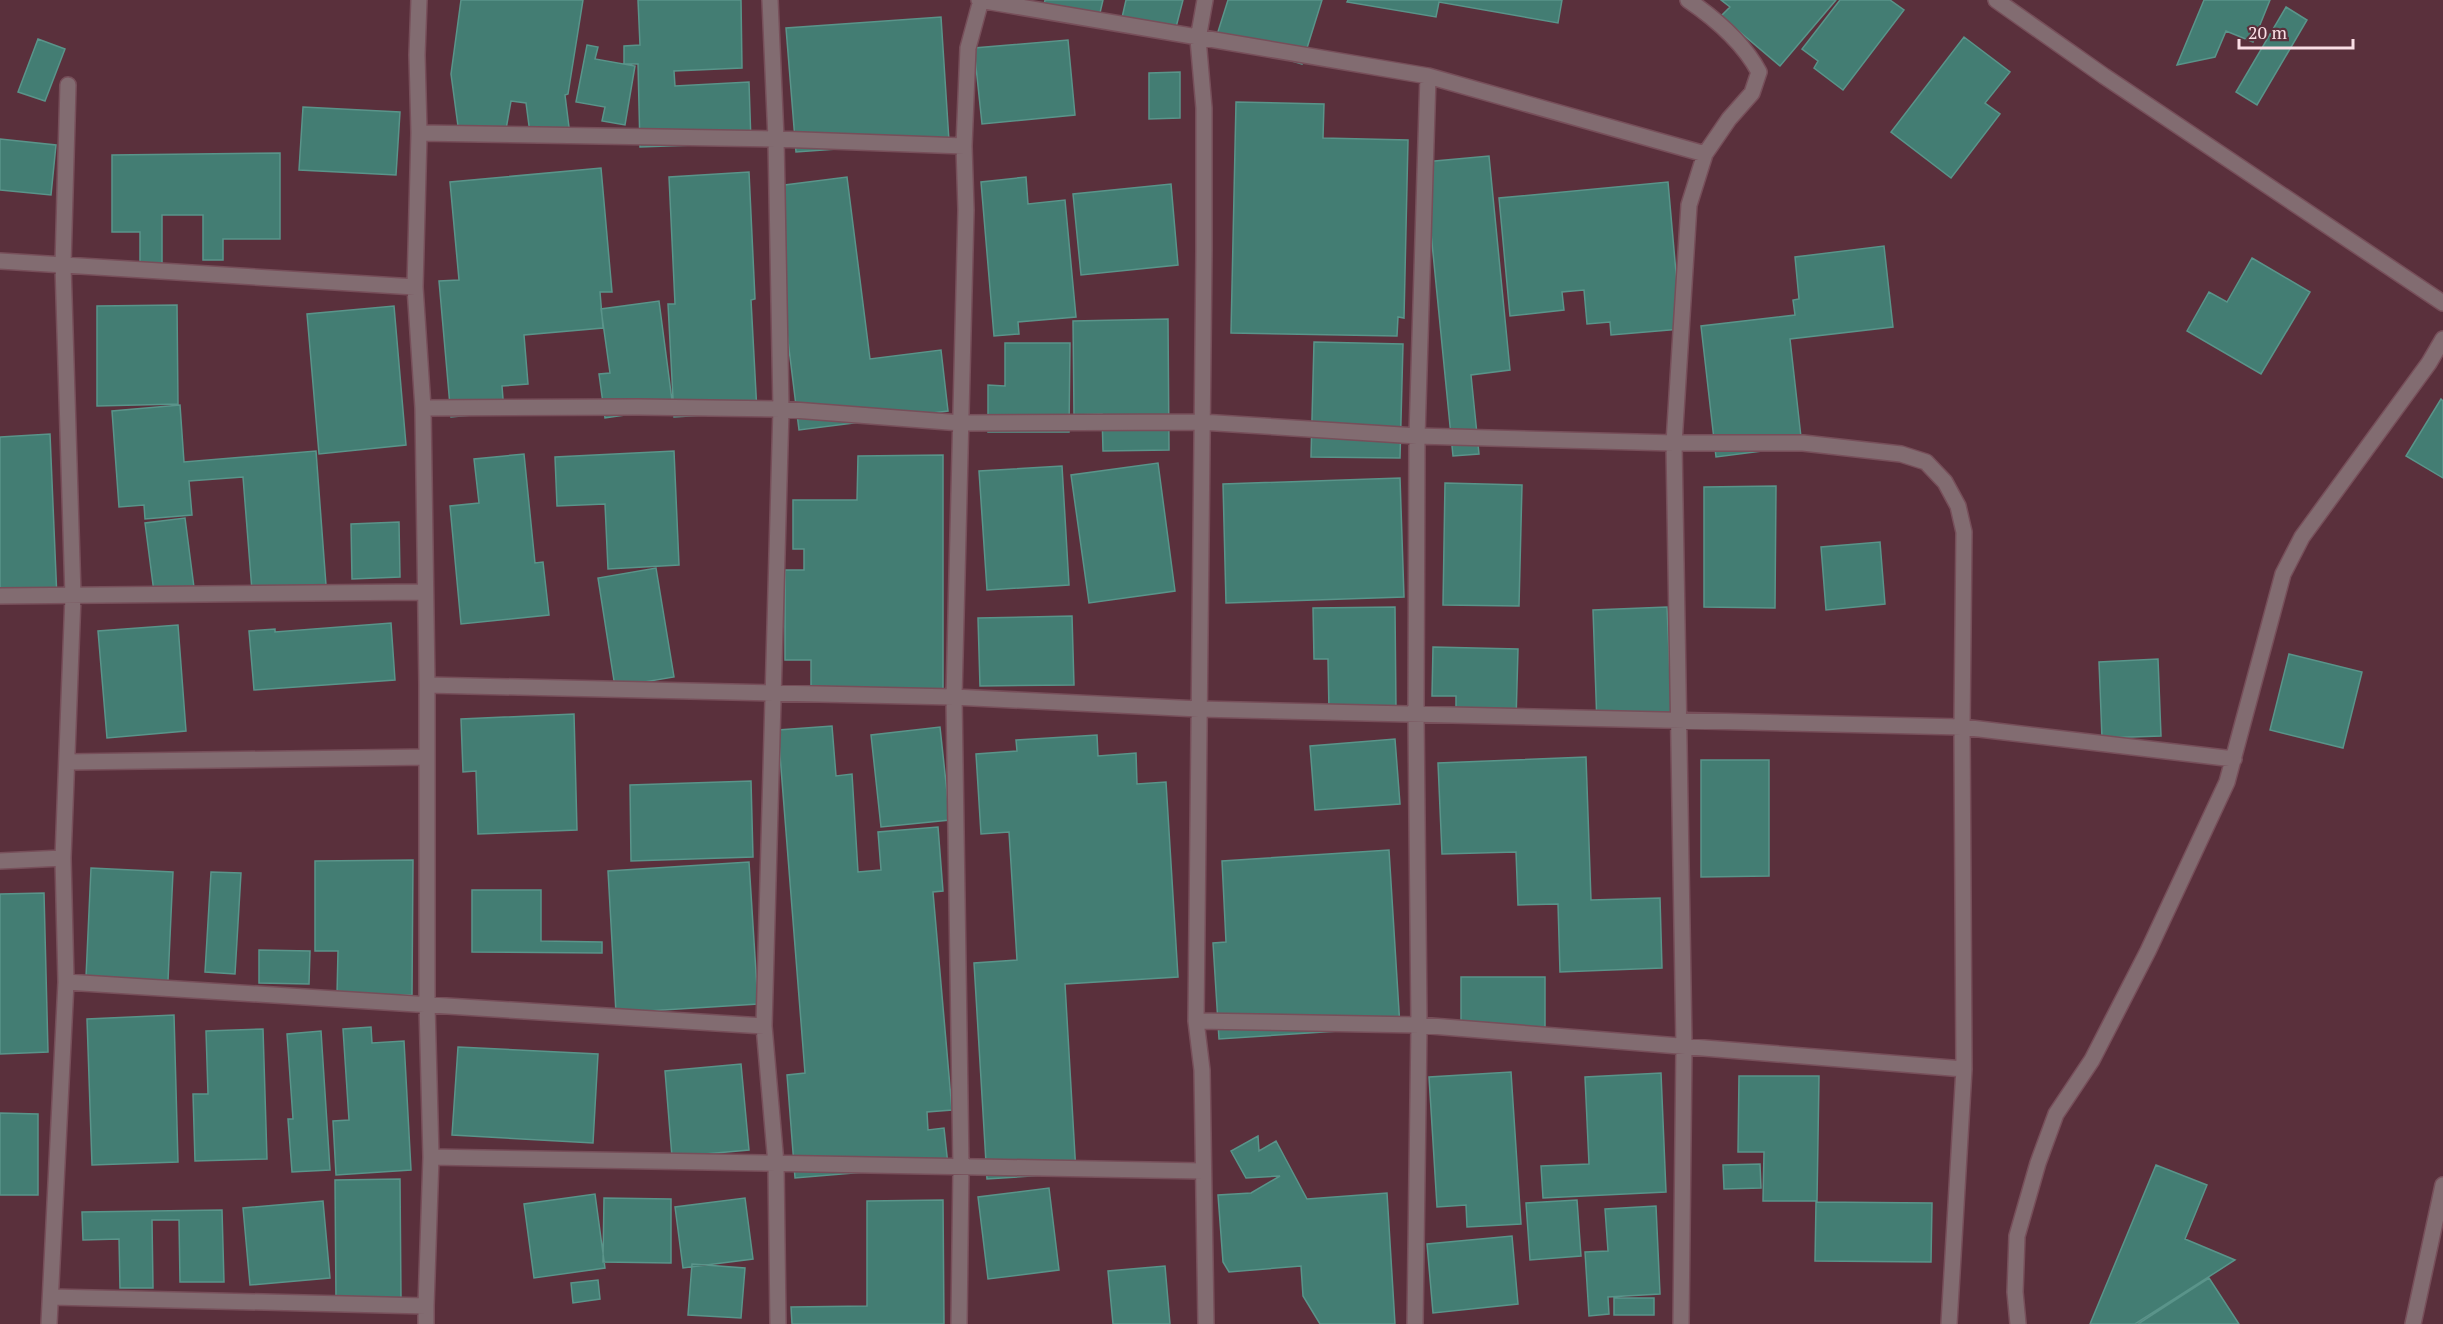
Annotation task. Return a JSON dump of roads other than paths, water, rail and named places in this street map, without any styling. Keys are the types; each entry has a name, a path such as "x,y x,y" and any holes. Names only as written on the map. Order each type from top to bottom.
{"street":[{"path":"419,0 417,55 419,133 415,287 423,408 427,685 427,1005 431,1157 426,1324"},
{"path":"770,0 776,139 781,410 765,1026 776,1164 778,1324"},
{"path":"959,1324 961,1168 954,697 966,210 964,146 969,48 980,0 1198,39 1428,76 1705,154"},
{"path":"1205,0 1198,39 1204,108 1196,1021 1202,1070 1206,1324"},
{"path":"1681,1324 1684,1046 1674,443 1689,205 1705,154 1729,119 1752,93 1760,72 1748,52 1705,11 1688,0"},
{"path":"1996,0 2104,76 2443,303"},
{"path":"1415,1324 1419,1025 1416,714 1417,436 1428,76"},
{"path":"50,1324 66,982 63,858 73,596 63,265 68,85"},
{"path":"419,133 776,139 964,146"},
{"path":"0,261 415,287"},
{"path":"2018,1324 2015,1292 2018,1236 2038,1162 2056,1114 2092,1060 2148,951 2228,782 2283,574 2302,537 2429,363 2443,339"},
{"path":"423,408 638,407 781,410 961,423 1201,422 1417,436 1674,443 1803,443 1901,454 1926,462 1945,482 1958,506 1964,532 1962,727 1964,1069 1949,1324"},
{"path":"0,596 424,592"},
{"path":"427,685 774,695 954,697 1199,709 1962,727 2234,759"},
{"path":"67,762 427,757"},
{"path":"0,861 63,858"},
{"path":"66,982 765,1026"},
{"path":"1196,1021 1419,1025 1964,1069"},
{"path":"431,1157 1203,1171"},
{"path":"2413,1324 2443,1185"},
{"path":"52,1297 426,1306"}]}
